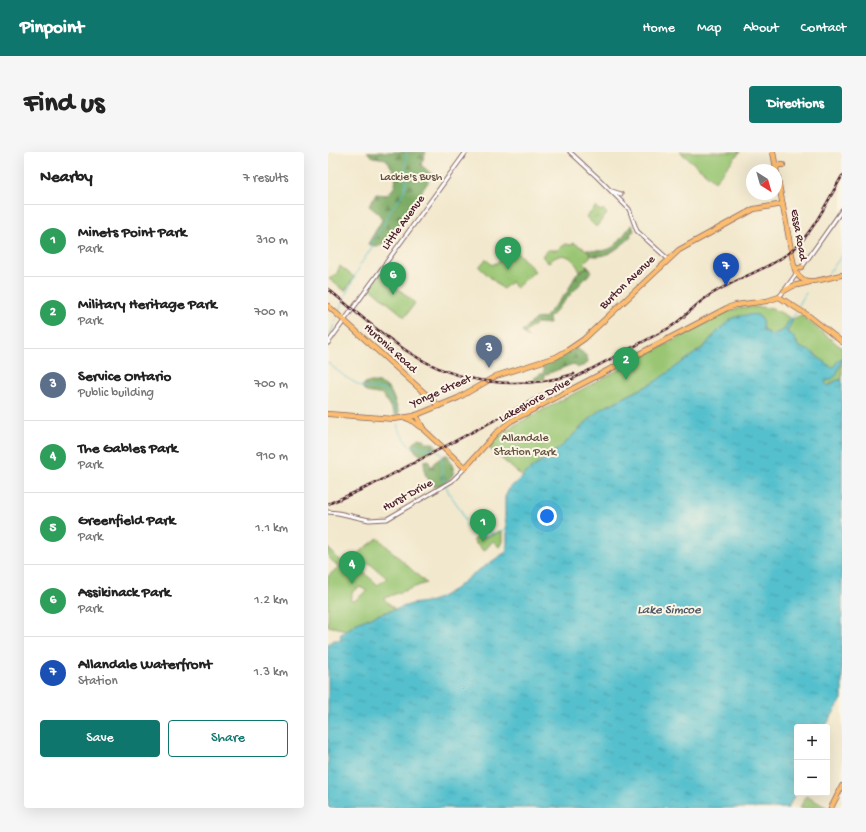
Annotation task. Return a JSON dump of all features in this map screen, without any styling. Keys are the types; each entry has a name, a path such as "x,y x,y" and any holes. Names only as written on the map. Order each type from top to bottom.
{"main road":[{"name":"Essa Road","path":"773,152 775,164"},
{"name":"Essa Road","path":"782,199 794,266 797,274"},
{"name":"Burton Avenue","path":"490,380 502,374 547,360 574,347 588,336 678,250 754,209 783,204"},
{"path":"794,266 798,269 802,267"},
{"path":"797,274 803,279 811,281"},
{"path":"784,291 793,286 811,281 842,276"},
{"path":"779,297 784,302 798,309"},
{"path":"779,297 798,309 842,343"},
{"name":"Lakeshore Drive","path":"465,468 498,431 507,424 560,395 727,308 736,305 767,301 779,297"},
{"name":"Lakeshore Drive","path":"465,468 501,432 514,422 724,312 746,306 768,304 779,297"},
{"name":"Huronia Road","path":"328,306 439,406"},
{"name":"Yonge Street","path":"328,414 394,419 404,418 416,415 463,396 490,380"},
{"path":"416,415 422,427"},
{"path":"404,418 411,420 422,427 465,468"},
{"path":"461,463 466,464 470,461"},
{"path":"831,808 842,786"}],"street":[{"name":"Little Avenue","path":"328,343 466,152"},
{"path":"570,152 630,211 637,231 668,260"},
{"path":"611,191 621,194"},
{"path":"779,297 842,210"},
{"name":"Hurst Drive","path":"328,512 369,520 387,519 452,480 465,468"}],"green space":[{"name":"Lackie's Bush","path":"367,152 426,152 421,165 433,175 395,233 378,247 368,244 382,220 379,214 369,206 376,194 387,195 393,188 396,180 394,172 386,159 373,157"},
{"path":"680,152 740,152 715,181"},
{"path":"596,207 601,211 603,209 607,214 596,227 586,217"},
{"path":"632,224 634,231 630,234 631,237 610,253 597,256 590,255 573,247 594,251 610,249 619,241"},
{"path":"574,243 587,250 591,256 584,262 587,266 580,272 571,258 567,256 558,256 548,263 542,256 547,250 557,250 566,244 571,245"},
{"path":"515,250 535,271 516,288 511,282 503,289 479,267 486,259 492,265 508,257"},
{"path":"340,266 354,277 345,291 329,279 336,275"},
{"path":"587,266 592,271 549,318 550,324 537,323 525,333 528,338 522,332 535,319 544,318 568,291 576,274"},
{"path":"380,273 415,303 405,317 370,288"},
{"name":"Allandale Station Park","path":"743,307 773,309 790,318 784,330 771,335 763,330 761,322 763,321 758,315 739,316 732,319 714,335 704,347 682,364 653,383 599,410 561,447 528,471 523,477 489,448 500,435 513,426 727,312"},
{"path":"801,315 842,348 842,379 831,383 829,386 825,383 826,381 830,380 829,366 815,354 799,347 797,342 787,332 793,319"},
{"path":"576,348 587,357 588,362 585,365 577,368 573,364 544,375 545,379 533,381 533,379 544,372 542,364 557,359"},
{"path":"371,382 378,383 388,388 393,396 399,414 395,415 383,395 366,392 362,387 364,384"},
{"path":"419,438 424,440 426,443 434,443 438,448 421,456 415,451 413,444"},
{"path":"445,455 448,455 454,472 453,475 442,485 434,488 425,474 424,461 429,460 430,466 433,466 435,462"},
{"path":"502,531 502,542 499,547 493,541 484,551 473,541 478,536 483,538"},
{"path":"378,538 426,583 384,598 395,609 357,623 347,630 328,626 328,576 339,567 328,557 328,548 344,564","holes":["369,563 387,578 378,585 361,570","360,587 367,591 354,601 350,600 353,591"]},
{"path":"806,796 828,808 800,808"}],"water":[{"name":"Lake Simcoe","path":"759,316 763,322 763,330 771,335 784,330 790,318 793,319 787,332 793,336 799,347 810,351 831,367 834,367 838,360 842,358 837,375 825,383 829,386 835,381 842,379 842,699 827,724 794,724 794,796 788,808 328,808 328,644 334,640 342,640 340,635 357,623 412,604 432,601 441,597 455,589 473,574 506,552 507,529 505,518 505,497 510,487 519,481 528,471 561,447 599,410 653,383 704,347 729,321 736,317"}],"waterway":[{"path":"360,265 372,247 373,239 381,229 391,210 404,191 406,183 407,152"},
{"path":"829,272 842,256"},
{"path":"343,300 359,268"},
{"path":"799,305 806,293"},
{"path":"339,312 342,302"},
{"path":"791,319 796,313"},
{"path":"328,334 332,331 337,316"},
{"path":"328,363 344,376 362,387 386,390 397,415"},
{"path":"397,424 399,431 410,446 436,450"},
{"path":"438,451 442,456 442,473 445,482"},
{"path":"446,486 461,510 465,521"},
{"path":"466,524 469,530"},
{"path":"475,534 484,536 507,529"}],"railway":[{"path":"328,504 372,485 669,328 702,301 717,291 775,262 795,248 809,232 821,214 842,176"},
{"path":"328,289 399,346 429,364 448,372 490,382 511,383 532,382 574,374"}],"place":[{"name":"Greenfield Park","path":"508,270"},
{"name":"Allandale Waterfront","path":"726,286"},
{"name":"Assikinack Park","path":"393,295"},
{"name":"Service Ontario","path":"489,368"},
{"name":"Military Heritage Park","path":"626,380"},
{"name":"Minets Point Park","path":"483,542"},
{"name":"The Gables Park","path":"352,584"}]}
